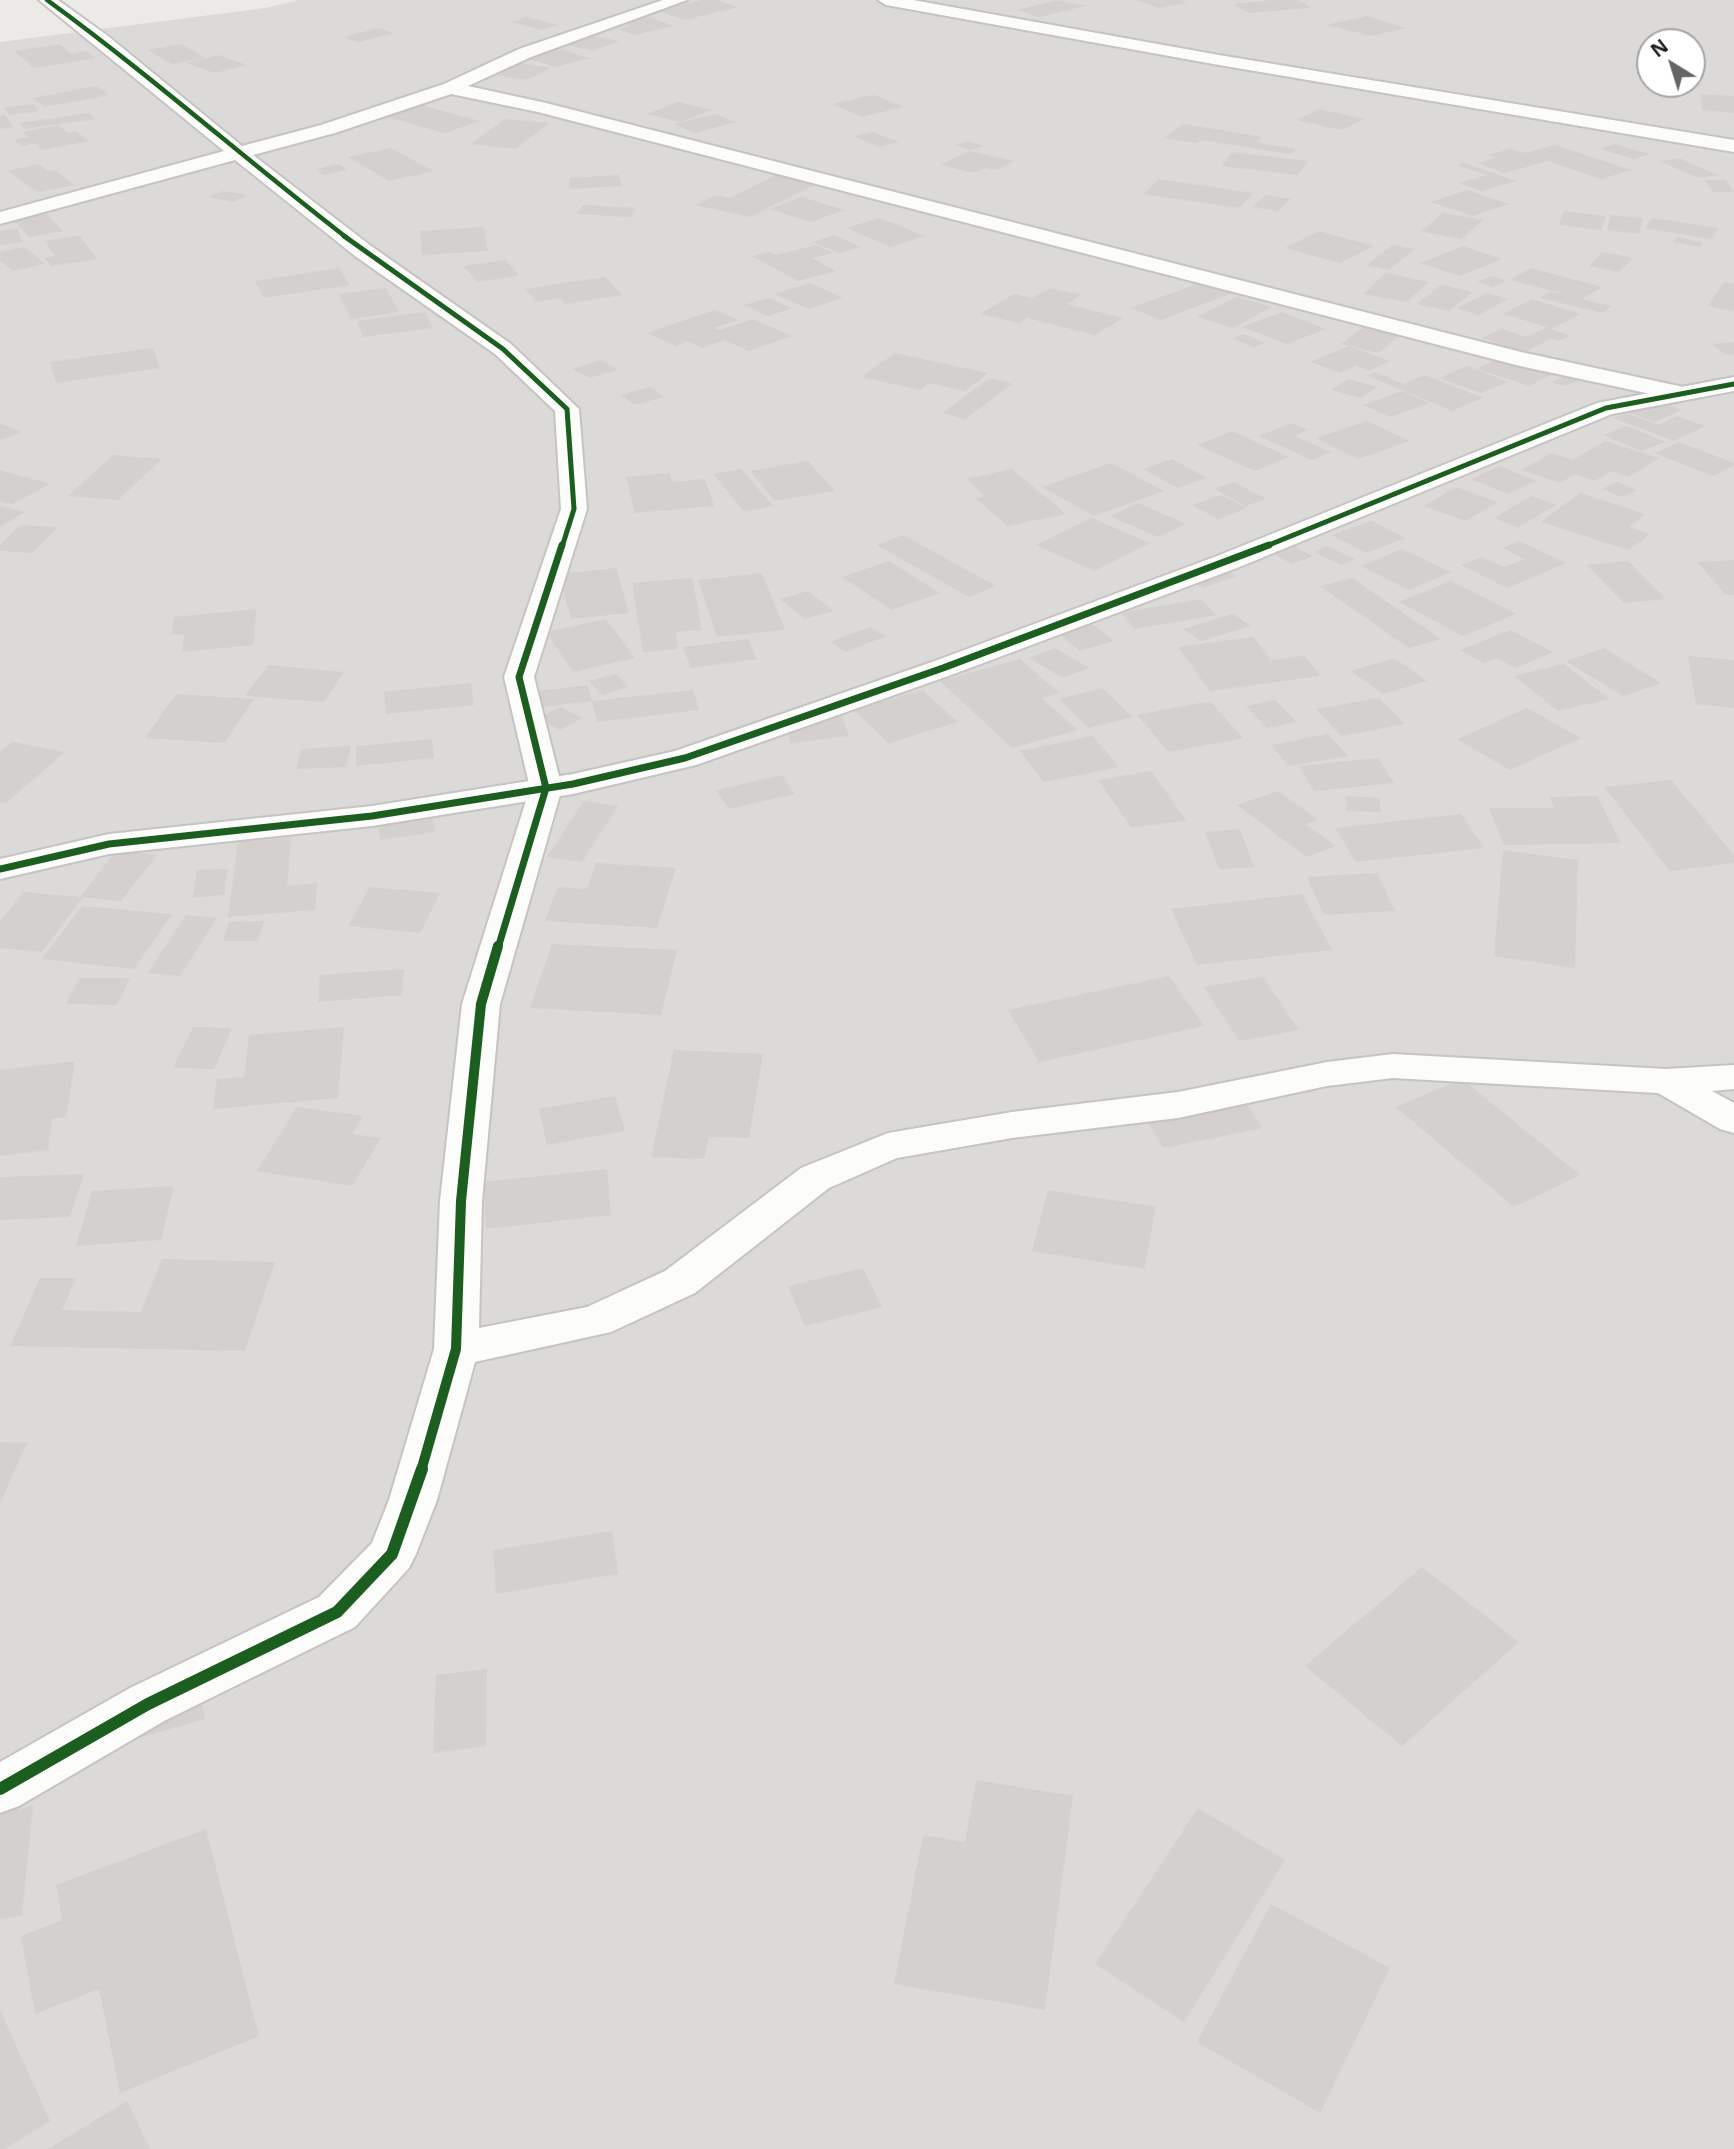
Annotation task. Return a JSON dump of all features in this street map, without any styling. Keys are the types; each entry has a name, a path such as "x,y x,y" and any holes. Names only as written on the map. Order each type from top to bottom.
{"street":[{"path":"0,1789 148,1704 337,1612 392,1554 413,1500 456,1349 461,1201 481,1004 546,788 519,677 574,509 567,409 503,349 363,251 240,155 102,40 47,0"},
{"path":"0,218 240,155 450,88 525,54 679,0"},
{"path":"886,0 1219,60 1734,146"},
{"path":"450,88 578,117 1520,359 1679,393"},
{"path":"0,869 109,845 372,816 546,788 685,758 930,673 1227,562 1606,408 1734,384"},
{"path":"456,1349 596,1321 680,1282 815,1178 888,1146 1012,1125 1178,1105 1327,1074 1393,1066 1666,1082 1734,1077"},
{"path":"1666,1082 1734,1120"}],"shaded area":[{"path":"299,0 1734,0 1734,2149 0,2149 0,42 265,8"}],"building":[{"path":"702,0 716,0 738,7 684,20 657,10"},
{"path":"1058,0 1085,6 1039,17 1017,10"},
{"path":"1136,0 1180,0 1187,3 1159,8"},
{"path":"1298,0 1311,8 1249,13 1233,4"},
{"path":"645,15 673,26 634,35 619,29 631,26 618,21"},
{"path":"1367,16 1405,28 1372,36 1326,25"},
{"path":"527,17 558,25 542,30 511,22"},
{"path":"379,28 394,33 358,42 343,37"},
{"path":"590,35 619,41 593,51 563,44"},
{"path":"59,44 71,54 86,51 95,58 34,68 14,51"},
{"path":"181,44 205,58 172,64 148,50"},
{"path":"560,49 589,58 555,67 526,58"},
{"path":"218,55 247,65 215,73 186,63"},
{"path":"515,62 551,68 527,80 490,74"},
{"path":"96,86 109,95 45,107 32,98"},
{"path":"1706,94 1734,96 1734,113 1702,110 1701,98 1706,98"},
{"path":"874,95 904,107 861,117 832,104"},
{"path":"678,102 712,110 680,122 647,114"},
{"path":"33,104 39,111 10,115 4,108"},
{"path":"417,104 480,121 445,133 383,116"},
{"path":"1319,109 1364,119 1342,130 1297,120"},
{"path":"90,113 95,119 24,129 20,123"},
{"path":"715,114 736,122 695,133 674,124"},
{"path":"5,115 13,127 0,129 0,116"},
{"path":"505,119 549,123 516,149 471,144"},
{"path":"1183,124 1263,137 1256,142 1296,149 1289,154 1201,140 1196,143 1164,138"},
{"path":"58,125 68,133 76,131 89,141 42,150 35,143 22,146 14,140 29,137 22,132"},
{"path":"873,132 899,142 880,147 854,136"},
{"path":"968,141 984,146 971,150 955,145"},
{"path":"1615,144 1650,154 1634,159 1600,149"},
{"path":"1555,145 1632,170 1601,179 1548,161 1505,173 1477,163 1495,158 1487,155 1511,149 1525,153"},
{"path":"391,148 433,171 389,181 348,157"},
{"path":"969,151 1014,161 996,170 984,168 974,173 941,165"},
{"path":"1232,152 1308,161 1298,175 1222,166"},
{"path":"1679,158 1718,175 1698,178 1660,161"},
{"path":"1464,163 1516,181 1481,191 1459,183 1487,175 1457,165"},
{"path":"38,164 48,171 55,170 75,185 38,192 7,171"},
{"path":"339,164 347,170 324,175 316,169"},
{"path":"778,174 818,183 750,217 695,205 716,195 730,198"},
{"path":"619,175 622,186 570,189 569,178"},
{"path":"1159,179 1253,193 1239,208 1144,194"},
{"path":"1704,180 1726,180 1734,192 1714,192"},
{"path":"1467,190 1509,204 1473,216 1431,202"},
{"path":"222,191 247,195 234,202 209,197"},
{"path":"1266,195 1291,199 1277,211 1252,207"},
{"path":"802,197 844,210 811,222 769,209"},
{"path":"583,205 636,208 630,217 576,214"},
{"path":"42,209 63,231 29,237 9,215"},
{"path":"1564,211 1606,216 1601,230 1559,225"},
{"path":"1443,213 1483,220 1461,239 1421,231"},
{"path":"1611,215 1643,218 1639,234 1607,230"},
{"path":"880,218 925,236 890,247 846,228"},
{"path":"1652,218 1718,228 1712,239 1645,228"},
{"path":"484,227 488,251 422,255 420,231"},
{"path":"17,228 22,242 0,245 0,231"},
{"path":"1319,231 1374,246 1340,263 1285,248"},
{"path":"79,235 97,259 51,266 44,258 55,256 45,241"},
{"path":"835,235 861,247 839,253 813,242"},
{"path":"1678,237 1704,243 1699,247 1673,242"},
{"path":"817,245 833,253 812,258 836,271 798,281 752,256 770,252 776,255"},
{"path":"1393,245 1414,249 1389,270 1367,265"},
{"path":"1463,246 1502,259 1460,276 1420,263"},
{"path":"25,247 45,264 13,271 0,260 0,252"},
{"path":"1602,252 1633,258 1619,272 1589,266"},
{"path":"505,260 519,275 478,282 463,266"},
{"path":"339,268 350,285 264,298 255,281"},
{"path":"1531,268 1602,287 1582,299 1611,306 1603,313 1540,298 1549,292 1565,294 1510,280"},
{"path":"1386,273 1429,282 1406,302 1363,294"},
{"path":"1491,276 1506,280 1493,287 1477,282"},
{"path":"605,277 622,295 565,304 560,298 537,302 525,289"},
{"path":"1205,281 1235,292 1161,320 1131,308"},
{"path":"1724,282 1734,284 1734,311 1708,306"},
{"path":"810,283 843,298 808,309 775,294"},
{"path":"1441,285 1473,292 1449,311 1417,304"},
{"path":"386,288 399,312 351,319 339,294"},
{"path":"1050,288 1081,295 1067,304 1123,318 1095,335 1027,318 1019,323 980,314 1014,294 1032,298"},
{"path":"1487,293 1508,299 1479,315 1457,308"},
{"path":"1237,297 1272,307 1233,328 1197,317"},
{"path":"769,298 792,308 768,316 744,305"},
{"path":"1532,299 1580,314 1551,329 1570,336 1558,341 1551,339 1524,352 1482,338 1502,329 1526,337 1547,327 1503,314"},
{"path":"715,310 738,320 714,328 720,330 753,319 792,336 749,351 724,340 702,348 688,341 676,346 647,333"},
{"path":"425,312 433,328 363,337 357,321"},
{"path":"1282,312 1326,329 1287,344 1242,327"},
{"path":"1369,323 1405,331 1378,353 1341,344"},
{"path":"1244,334 1265,343 1254,347 1232,339"},
{"path":"1734,342 1734,354 1726,355 1712,344"},
{"path":"1349,346 1390,361 1369,371 1356,366 1340,373 1311,362"},
{"path":"153,348 160,368 56,383 50,362"},
{"path":"895,353 988,373 965,391 929,383 920,390 862,377"},
{"path":"1507,354 1559,371 1529,386 1477,369"},
{"path":"601,360 618,370 589,378 572,369"},
{"path":"1467,366 1508,382 1481,393 1440,378"},
{"path":"1375,372 1403,384 1425,375 1483,398 1452,411 1366,375"},
{"path":"1573,372 1586,377 1565,386 1552,382"},
{"path":"990,378 1013,384 965,419 942,413"},
{"path":"1348,379 1377,387 1361,398 1331,390"},
{"path":"650,387 664,397 634,405 621,395"},
{"path":"1402,391 1429,403 1390,417 1363,405"},
{"path":"1644,396 1682,410 1655,422 1617,408"},
{"path":"1626,413 1659,425 1677,416 1705,426 1674,441 1613,418"},
{"path":"1367,421 1410,441 1358,459 1316,438"},
{"path":"0,423 21,432 0,440"},
{"path":"1292,423 1308,430 1294,436 1331,452 1312,460 1259,436"},
{"path":"1627,426 1665,442 1641,451 1604,435"},
{"path":"1232,431 1289,457 1255,471 1197,445"},
{"path":"1605,441 1659,458 1629,477 1611,471 1595,481 1575,474 1560,483 1522,470 1551,453 1573,460"},
{"path":"1679,442 1734,465 1713,476 1655,453"},
{"path":"113,455 162,459 118,500 68,496"},
{"path":"1172,459 1207,478 1178,488 1143,469"},
{"path":"808,461 835,491 775,501 750,471"},
{"path":"1111,463 1164,491 1094,516 1042,487"},
{"path":"1500,466 1536,481 1507,494 1471,479"},
{"path":"741,469 773,506 744,511 713,474"},
{"path":"1012,469 1066,514 1008,526 975,498 985,496 966,479"},
{"path":"0,470 50,484 12,504 0,501"},
{"path":"670,473 672,482 705,479 714,506 635,513 626,477"},
{"path":"1234,482 1266,499 1246,506 1214,489"},
{"path":"1617,482 1637,490 1622,497 1602,489"},
{"path":"1456,487 1498,502 1466,521 1424,506"},
{"path":"1580,493 1645,514 1629,527 1650,534 1629,550 1541,522"},
{"path":"1221,495 1247,508 1218,519 1192,505"},
{"path":"1531,496 1556,505 1518,527 1494,518"},
{"path":"1138,503 1186,524 1158,537 1110,516"},
{"path":"0,506 25,512 0,527"},
{"path":"1092,518 1150,543 1094,571 1036,545"},
{"path":"1371,521 1405,538 1366,553 1332,535"},
{"path":"21,525 58,527 32,553 0,551 0,545"},
{"path":"903,535 996,586 969,597 877,545"},
{"path":"1519,541 1566,563 1507,588 1461,565 1482,557 1504,567 1525,559 1503,548"},
{"path":"1291,544 1313,556 1292,564 1270,552"},
{"path":"1327,546 1355,559 1341,565 1314,552"},
{"path":"1402,549 1451,572 1409,590 1361,566"},
{"path":"1734,560 1734,595 1726,595 1697,562"},
{"path":"889,561 940,593 892,610 842,577"},
{"path":"1628,561 1666,599 1624,603 1587,565"},
{"path":"1219,566 1237,576 1203,588 1186,578"},
{"path":"616,568 629,613 571,619 559,574"},
{"path":"762,573 785,630 717,637 698,580"},
{"path":"692,578 702,630 676,632 678,649 643,652 632,583"},
{"path":"1352,578 1441,639 1409,648 1320,586"},
{"path":"1451,581 1516,614 1463,636 1399,602"},
{"path":"808,591 833,611 805,619 780,599"},
{"path":"1201,599 1216,615 1135,629 1121,613"},
{"path":"256,609 254,645 182,652 184,634 172,635 174,617"},
{"path":"1233,614 1251,626 1201,641 1183,629"},
{"path":"1084,618 1114,641 1080,651 1051,627"},
{"path":"606,619 635,658 573,672 546,632"},
{"path":"870,627 886,636 846,652 830,642"},
{"path":"1510,630 1553,652 1515,668 1497,658 1484,663 1460,650"},
{"path":"1253,637 1271,660 1304,656 1321,676 1210,691 1178,647"},
{"path":"748,639 757,659 691,668 683,647"},
{"path":"1055,648 1089,668 1063,678 1029,658"},
{"path":"1604,648 1661,683 1623,696 1566,661"},
{"path":"1688,656 1734,660 1734,708 1696,704"},
{"path":"1394,658 1427,681 1383,694 1351,671"},
{"path":"1020,659 1059,693 1041,698 1078,730 1012,748 940,681"},
{"path":"1564,664 1609,699 1558,711 1514,676"},
{"path":"268,665 344,672 324,702 245,696"},
{"path":"616,674 628,687 602,695 589,681"},
{"path":"471,683 474,705 386,714 384,692"},
{"path":"587,685 592,701 543,707 540,691"},
{"path":"1102,688 1132,717 1089,728 1059,699"},
{"path":"693,690 699,710 597,722 592,701"},
{"path":"922,690 958,722 889,743 854,710"},
{"path":"176,694 254,699 224,743 145,738"},
{"path":"1379,698 1405,724 1341,736 1316,709"},
{"path":"1275,700 1296,722 1267,728 1246,706"},
{"path":"1210,701 1243,738 1169,752 1137,715"},
{"path":"561,707 582,718 560,730 538,718"},
{"path":"1527,708 1581,738 1510,770 1457,739"},
{"path":"839,710 849,736 791,743 781,716"},
{"path":"1328,734 1348,756 1289,766 1271,745"},
{"path":"1093,736 1119,767 1044,782 1020,751"},
{"path":"432,739 434,758 356,766 356,746"},
{"path":"12,742 65,752 6,803 0,802 0,752"},
{"path":"351,746 346,767 296,769 301,749"},
{"path":"1378,758 1394,783 1314,791 1299,766"},
{"path":"1151,771 1186,820 1132,828 1098,780"},
{"path":"782,775 795,794 729,809 716,790"},
{"path":"1671,780 1734,855 1734,863 1670,871 1604,787"},
{"path":"1278,791 1318,820 1306,824 1336,846 1306,857 1237,805"},
{"path":"1346,796 1379,798 1381,812 1347,811"},
{"path":"1597,796 1621,843 1504,845 1489,808 1555,808 1549,797"},
{"path":"584,801 618,806 582,862 547,857"},
{"path":"430,805 435,832 380,840 376,812"},
{"path":"1461,814 1484,848 1356,862 1335,828"},
{"path":"1240,829 1254,867 1219,869 1205,832"},
{"path":"291,838 287,886 317,883 315,910 228,917 238,842"},
{"path":"117,850 157,855 121,901 83,897 42,952 0,948 0,922 23,892 80,897"},
{"path":"1503,850 1578,860 1575,968 1494,956"},
{"path":"596,863 676,868 657,928 545,921 558,887 587,889"},
{"path":"228,869 224,895 192,898 197,870"},
{"path":"1377,873 1395,911 1324,915 1307,877"},
{"path":"370,887 440,893 420,933 348,926"},
{"path":"1302,894 1332,950 1197,965 1171,909"},
{"path":"82,906 172,914 134,969 42,959"},
{"path":"186,915 217,918 180,976 148,973"},
{"path":"264,921 258,941 223,941 229,922"},
{"path":"552,944 677,950 661,1015 530,1008"},
{"path":"404,969 402,995 318,1002 320,975"},
{"path":"1169,976 1204,1026 1039,1062 1008,1010"},
{"path":"1263,977 1299,1030 1239,1041 1204,987"},
{"path":"79,978 130,978 117,1005 66,1004"},
{"path":"193,1027 232,1028 214,1069 173,1068"},
{"path":"344,1027 338,1098 213,1109 217,1079 244,1077 249,1035"},
{"path":"674,1050 763,1054 749,1138 709,1137 704,1159 651,1157"},
{"path":"75,1061 66,1117 52,1119 48,1150 0,1156 0,1070"},
{"path":"1462,1079 1580,1175 1514,1207 1396,1107"},
{"path":"1236,1087 1262,1128 1163,1148 1138,1106"},
{"path":"615,1096 625,1131 547,1145 539,1109"},
{"path":"297,1107 363,1116 352,1134 381,1138 352,1186 257,1171"},
{"path":"607,1169 611,1215 486,1229 484,1182"},
{"path":"84,1174 70,1217 0,1220 0,1177"},
{"path":"174,1186 161,1240 76,1246 92,1191"},
{"path":"1048,1190 1156,1207 1144,1269 1032,1251"},
{"path":"162,1259 275,1262 245,1351 10,1346 40,1278 76,1278 62,1310 141,1312"},
{"path":"863,1268 882,1307 805,1326 788,1286"},
{"path":"0,1442 27,1443 0,1503"},
{"path":"612,1531 618,1574 496,1594 493,1550"},
{"path":"1422,1567 1519,1642 1402,1746 1305,1666"},
{"path":"487,1669 486,1746 433,1753 436,1675"},
{"path":"197,1671 205,1719 135,1739 127,1692"},
{"path":"976,1780 1073,1796 1045,2010 894,1984 923,1835 965,1842"},
{"path":"33,1806 22,1915 0,1919 0,1812"},
{"path":"1198,1808 1285,1860 1184,2022 1095,1964"},
{"path":"206,1829 259,2036 120,2093 99,1989 35,2014 21,1936 62,1920 56,1885"},
{"path":"1271,1904 1390,1968 1320,2113 1197,2042"},
{"path":"0,2010 50,2121 4,2149 0,2149"},
{"path":"127,2101 150,2149 48,2149"}],"cycle path":[{"path":"0,1789 148,1704 337,1612 392,1554 413,1500 456,1349 461,1201 481,1004 546,788 519,677 574,509 567,409 503,349 363,251 240,155 102,40 47,0"},
{"path":"0,869 109,844 372,816 573,784 685,758 943,668 1227,562 1606,408 1734,384"}]}
